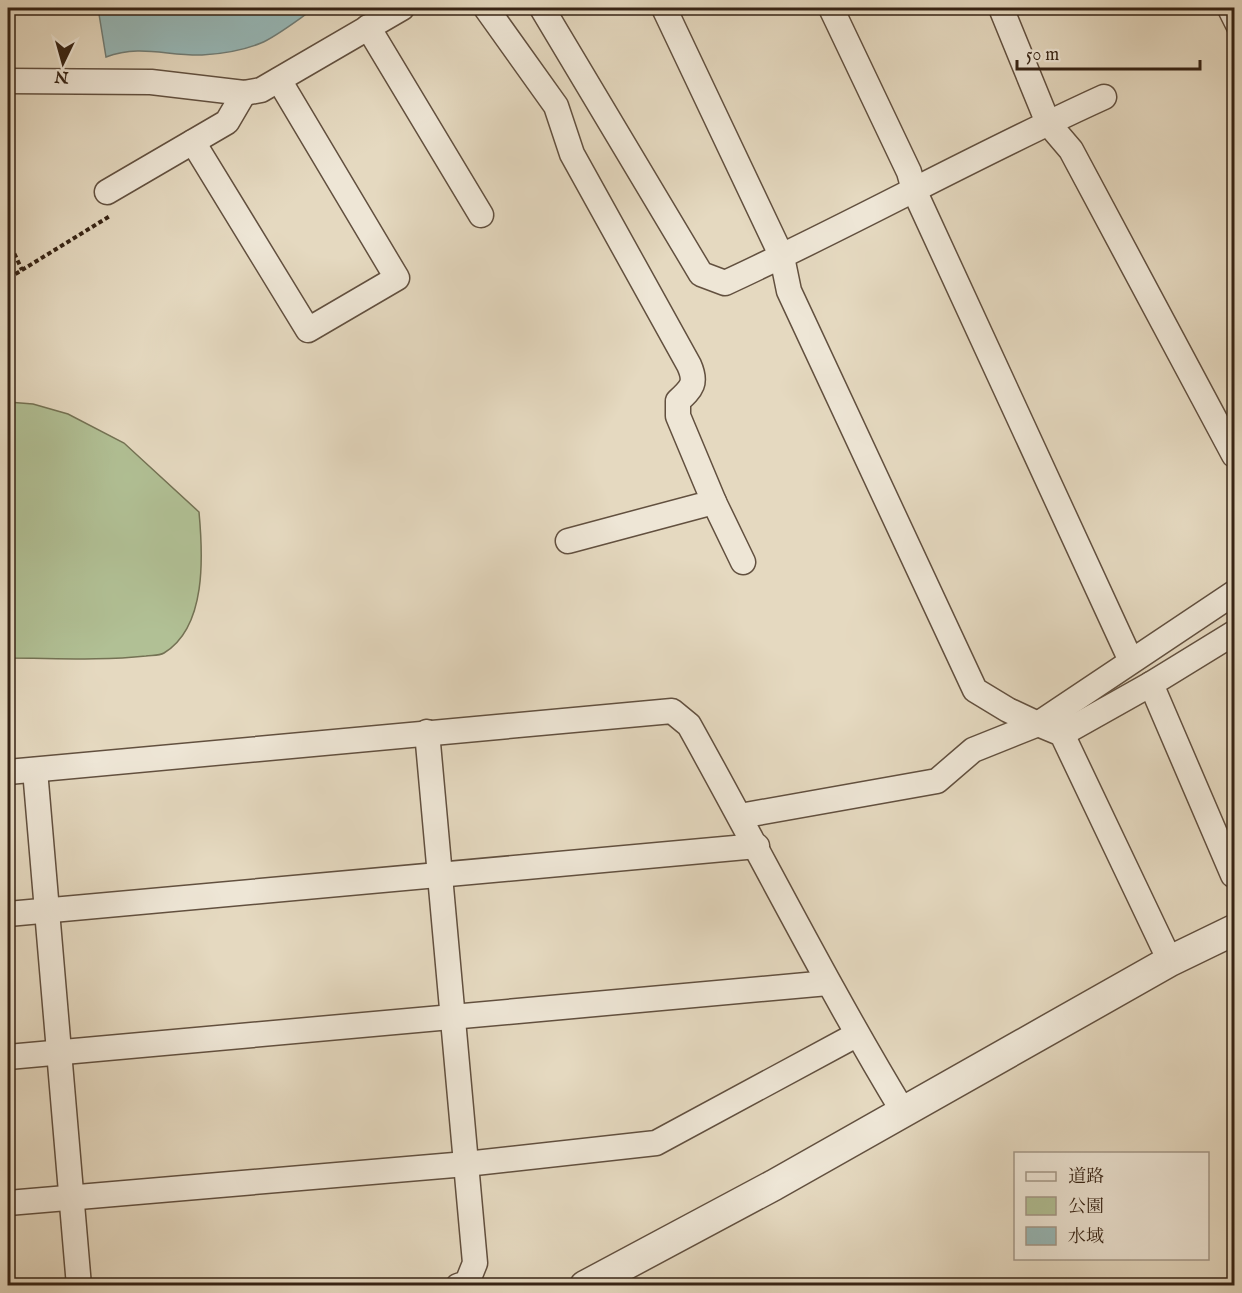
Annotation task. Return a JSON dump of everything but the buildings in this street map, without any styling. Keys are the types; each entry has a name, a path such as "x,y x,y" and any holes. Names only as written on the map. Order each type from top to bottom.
{"street":[{"path":"8,81 151,82 244,93 261,90 402,8"},
{"path":"486,8 556,106 572,154 689,365 694,376 690,390 678,401 678,416 714,502 743,562"},
{"path":"542,8 701,274 725,283 782,257 1048,123 1104,98"},
{"path":"664,8 782,257 789,291 975,690 1008,710 1062,734 1170,961"},
{"path":"831,8 909,172 914,190 1131,661"},
{"path":"1001,8 1048,123 1071,150 1234,455"},
{"path":"368,27 481,215"},
{"path":"193,142 308,330 398,278 279,80"},
{"path":"107,192 228,122 244,93"},
{"path":"568,541 714,502"},
{"path":"740,816 937,781 973,750 1038,724 1234,593"},
{"path":"1062,734 1234,633"},
{"path":"1150,684 1234,874"},
{"path":"8,772 672,711 689,725 856,1035 904,1113"},
{"path":"427,732 475,1263 467,1283 458,1286"},
{"path":"35,770 79,1286"},
{"path":"8,914 756,846"},
{"path":"585,1286 904,1113 1170,961 1234,930"},
{"path":"8,1057 828,983"},
{"path":"8,1203 466,1164 656,1143 856,1035"}],"lane":[{"path":"1223,8 1234,30"}],"path":[{"path":"9,278 117,212 107,192"},
{"path":"8,240 22,270"}],"green space":[{"path":"8,402 33,404 68,414 124,443 199,512 201,569 195,608 188,626 178,641 164,653 111,658 8,658"}],"water":[{"path":"98,8 315,8 267,40 240,50 202,55 130,51 106,57"}]}
